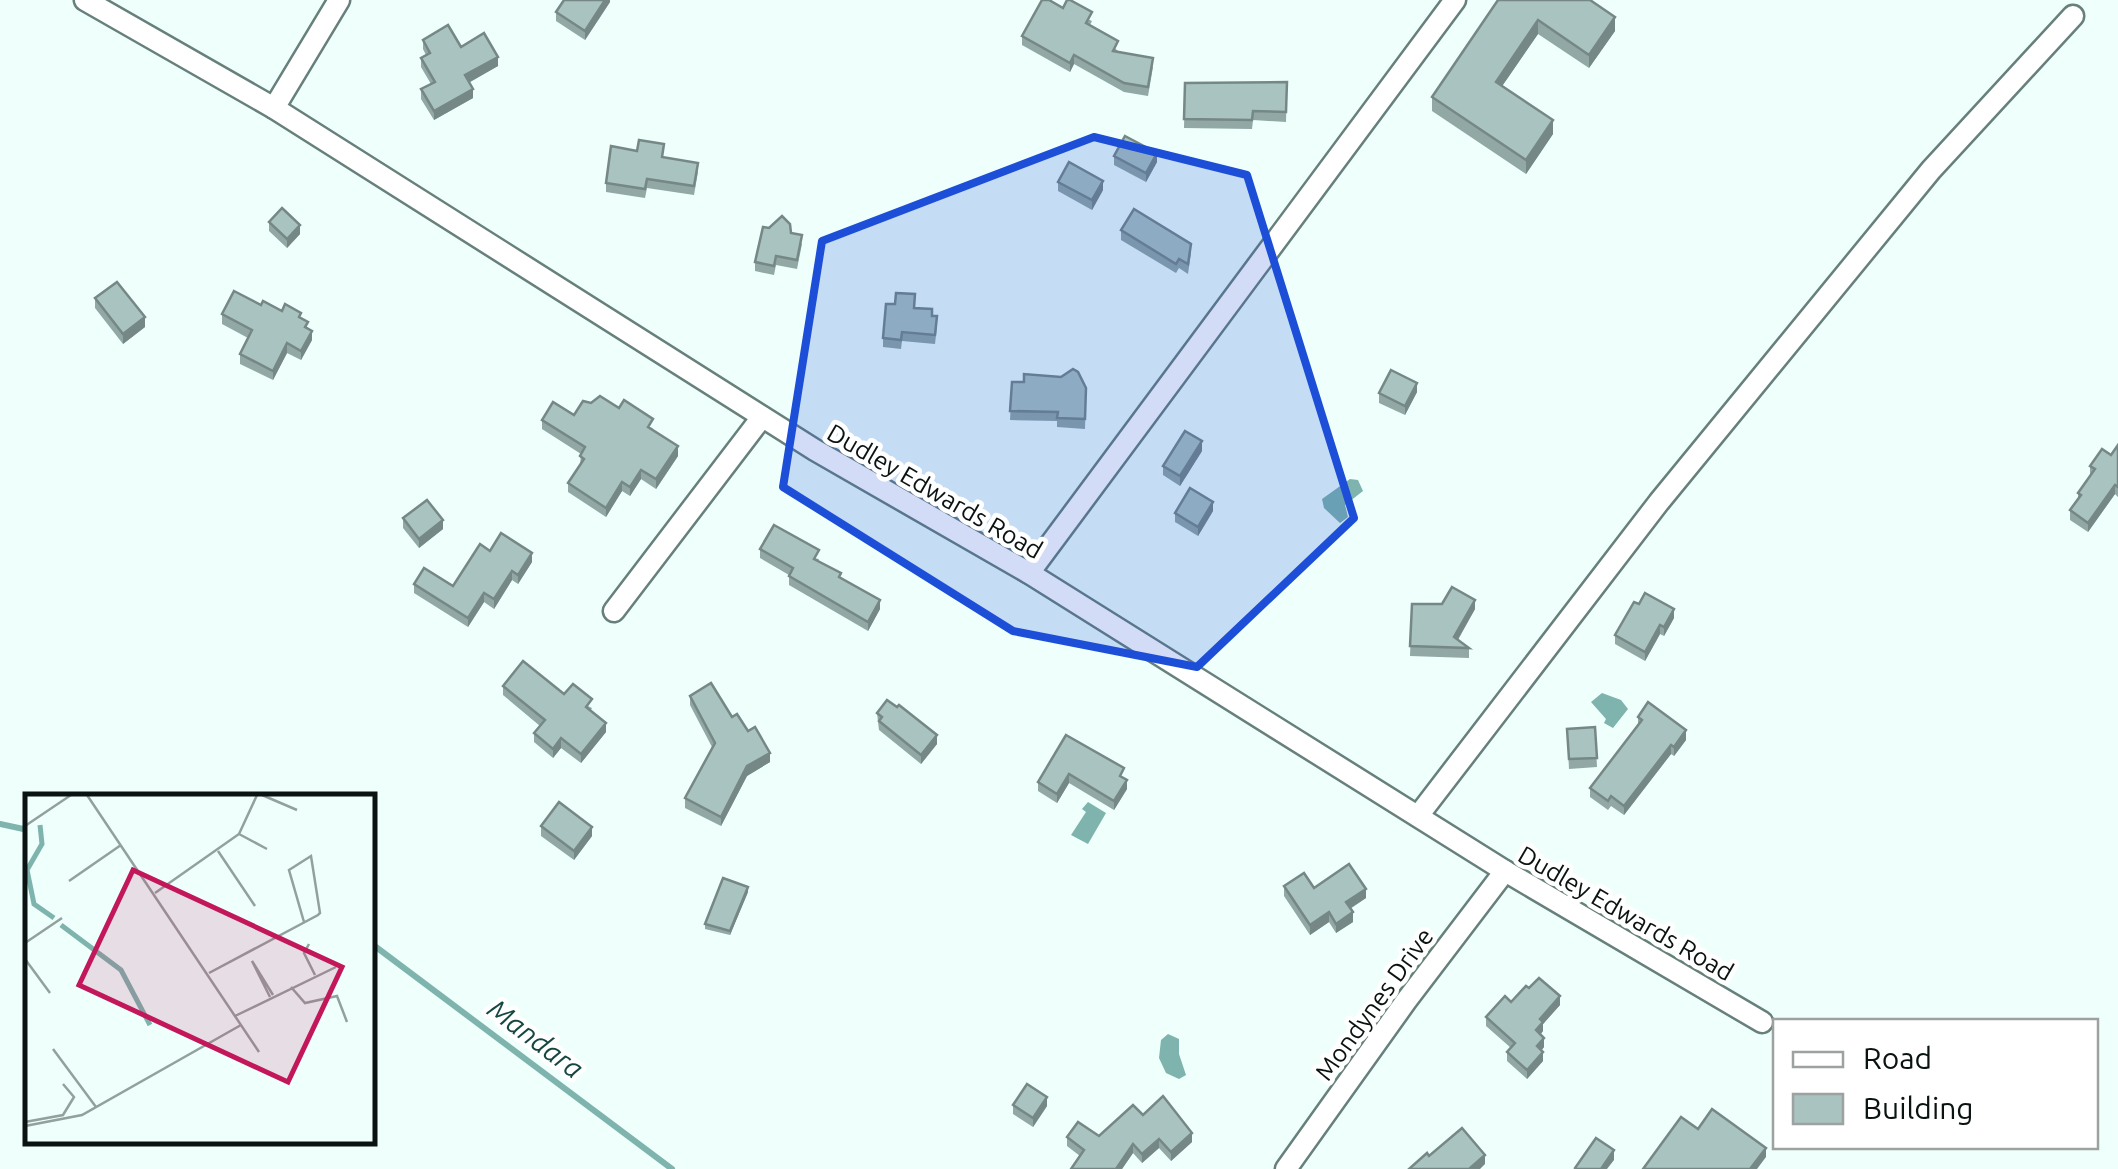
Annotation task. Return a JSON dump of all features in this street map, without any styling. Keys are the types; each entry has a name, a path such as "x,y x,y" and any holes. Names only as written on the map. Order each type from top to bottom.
{"street":[{"name":"Dudley Edwards Road","path":"85,0 274,108 762,417 1028,573 1505,871 1762,1022"},
{"path":"274,108 339,0"},
{"path":"1028,573 1456,0"},
{"path":"1418,816 1659,502 1931,170 2072,16"},
{"path":"614,612 762,417"},
{"name":"Mondynes Drive","path":"1286,1169 1406,1000 1505,871"}],"highlighted area":[{"path":"1094,137 1247,175 1354,518 1197,667 1013,631 783,487 822,241"}],"water":[{"path":"1350,479 1358,480 1363,491 1345,505 1348,517 1340,523 1324,508 1322,499"},
{"path":"1602,693 1621,700 1628,709 1613,728 1604,723 1606,719 1591,702"},
{"path":"1088,802 1106,813 1088,844 1071,835"},
{"path":"1168,1034 1179,1039 1186,1075 1179,1079 1166,1073 1159,1058 1161,1040"}],"building":[{"path":"564,0 605,0 585,31 556,12"},
{"path":"1042,0 1063,8 1070,0 1092,12 1086,23 1118,41 1113,51 1153,58 1148,87 1124,83 1074,55 1070,63 1022,36"},
{"path":"1498,0 1590,0 1615,17 1589,55 1538,20 1496,82 1553,120 1526,160 1432,97"},
{"path":"448,25 461,47 484,33 498,57 465,75 473,89 434,111 421,89 435,82 421,58 430,53 423,40"},
{"path":"1287,82 1286,112 1253,111 1252,120 1184,119 1185,83"},
{"path":"1125,136 1157,153 1146,173 1114,156"},
{"path":"639,140 664,144 662,157 698,163 694,186 647,179 645,189 606,183 611,146 637,151"},
{"path":"1069,162 1103,181 1092,200 1058,182"},
{"path":"282,208 300,225 287,239 269,222"},
{"path":"1134,209 1191,244 1188,264 1179,259 1176,264 1121,230"},
{"path":"782,216 790,224 791,233 802,235 797,260 776,256 774,266 755,262 763,227 769,228"},
{"path":"117,282 145,317 123,334 95,298"},
{"path":"234,291 261,305 263,301 282,311 285,304 301,313 299,317 308,322 305,327 312,331 301,351 287,343 273,371 240,354 252,330 222,314"},
{"path":"896,293 915,294 914,308 932,309 932,316 937,316 935,335 902,332 901,340 883,338 886,304 895,304"},
{"path":"1073,369 1086,388 1085,419 1057,418 1058,412 1010,411 1012,382 1024,382 1024,374 1061,377"},
{"path":"1391,370 1417,383 1405,406 1379,393"},
{"path":"600,396 619,408 624,400 653,419 648,427 678,446 656,479 641,470 630,487 622,482 606,508 568,483 584,459 580,456 585,447 542,420 553,402 574,415 583,401 591,403"},
{"path":"1185,431 1202,441 1180,476 1163,466"},
{"path":"2118,445 2118,487 2115,485 2088,523 2070,510 2095,469 2090,466 2102,449 2111,455"},
{"path":"1190,488 1213,502 1198,527 1175,513"},
{"path":"427,500 443,520 419,539 403,518"},
{"path":"774,525 819,550 814,559 880,600 868,622 789,576 793,568 760,549"},
{"path":"501,533 532,553 518,575 512,571 494,599 484,593 468,618 414,584 424,568 453,586 480,544 490,551"},
{"path":"1452,587 1475,600 1454,637 1469,648 1410,646 1412,604 1442,604"},
{"path":"1645,593 1674,609 1645,652 1615,635 1634,602 1639,604"},
{"path":"523,661 564,694 573,684 592,699 586,707 606,723 581,754 561,738 553,749 534,733 545,720 503,686"},
{"path":"711,683 732,717 737,714 748,731 755,727 770,753 747,766 721,817 685,798 715,743 690,696"},
{"path":"887,700 937,735 921,755 879,721 882,717 877,713"},
{"path":"1648,702 1686,730 1624,806 1611,796 1608,801 1590,788 1642,720 1638,717"},
{"path":"1595,727 1597,758 1569,759 1567,729"},
{"path":"1066,735 1124,768 1120,776 1127,780 1114,801 1069,774 1057,794 1038,782"},
{"path":"559,802 592,827 574,851 541,826"},
{"path":"1349,864 1366,889 1346,902 1353,912 1336,924 1329,912 1310,925 1284,886 1304,873 1314,888"},
{"path":"723,878 748,887 730,931 705,924"},
{"path":"1539,978 1560,996 1540,1019 1543,1022 1536,1030 1544,1038 1537,1046 1543,1052 1527,1070 1507,1052 1515,1043 1486,1017 1505,996 1511,1002"},
{"path":"1027,1084 1047,1097 1033,1118 1013,1105"},
{"path":"1163,1096 1192,1133 1171,1152 1159,1139 1142,1154 1133,1144 1116,1169 1071,1169 1084,1150 1067,1137 1078,1122 1099,1136 1133,1105 1143,1115"},
{"path":"1712,1109 1766,1148 1750,1169 1643,1169 1681,1117 1698,1129"},
{"path":"1462,1128 1485,1155 1469,1169 1409,1169 1427,1153 1429,1156"},
{"path":"1596,1138 1614,1150 1601,1169 1576,1169 1575,1168"}],"waterway":[{"name":"Mandara","path":"0,824 25,829"},
{"name":"Mandara","path":"375,946 672,1169"}]}
